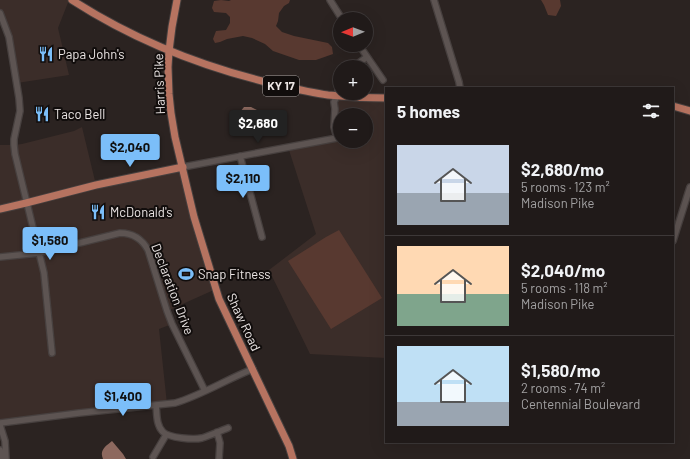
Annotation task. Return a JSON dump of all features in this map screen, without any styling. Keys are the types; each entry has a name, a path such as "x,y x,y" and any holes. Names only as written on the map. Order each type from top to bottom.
{"main road":[{"name":"KY 17","path":"72,0 114,24 169,51 226,72 289,88 333,95"},
{"name":"Harris Pike","path":"178,0 172,27 168,66 171,113 175,137 183,167"},
{"name":"KY 17","path":"373,97 385,98"},
{"path":"674,106 690,111"},
{"path":"0,209 96,185 183,167"},
{"name":"Shaw Road","path":"183,167 194,217 219,298 289,446 293,459"}],"street":[{"path":"330,0 338,12"},
{"path":"434,0 460,87"},
{"path":"0,13 9,37 19,98 20,111 14,145 15,154 44,274 52,353"},
{"path":"363,52 383,80"},
{"path":"183,167 337,138 334,127 335,100"},
{"path":"240,156 262,237"},
{"path":"674,238 690,187"},
{"name":"Declaration Drive","path":"0,257 39,252 120,232 139,238 148,250 172,324 205,391"},
{"path":"6,459 5,441 0,424 79,413 175,403 190,398 253,369"},
{"path":"156,405 158,423 166,435 178,438 201,438 228,428"},
{"path":"217,432 220,443 219,459"},
{"path":"153,457 166,435"},
{"path":"0,450 1,459"}],"shaded area":[{"path":"0,0 69,0 58,28 69,75 17,83 9,37 0,13"},
{"path":"290,0 279,13 276,26 282,32 294,36 328,43 332,47 333,54 316,60 299,60 273,51 265,44 243,36 215,43 213,39 216,31 226,30 230,23 230,17 226,13 214,12 212,8 214,1"},
{"path":"541,0 560,0 561,6 556,16 548,15"},
{"path":"373,97 385,98 385,358 310,354 269,270 316,234 288,147 333,139 333,148 373,148 373,108 336,108 337,100 373,100"},
{"path":"244,107 251,107 257,110 259,115 254,125 242,123 240,112"},
{"path":"82,127 96,185 183,167 216,289 167,311 172,324 159,329 167,404 0,423 0,145 22,144 74,131"},
{"path":"339,230 382,298 331,329 288,261"},
{"path":"112,441 126,459 103,459 102,453 105,447"}],"place":[{"name":"Papa John's","path":"46,54"},
{"name":"Taco Bell","path":"42,114"},
{"name":"McDonald's","path":"98,212"},
{"name":"Snap Fitness","path":"186,274"}]}
